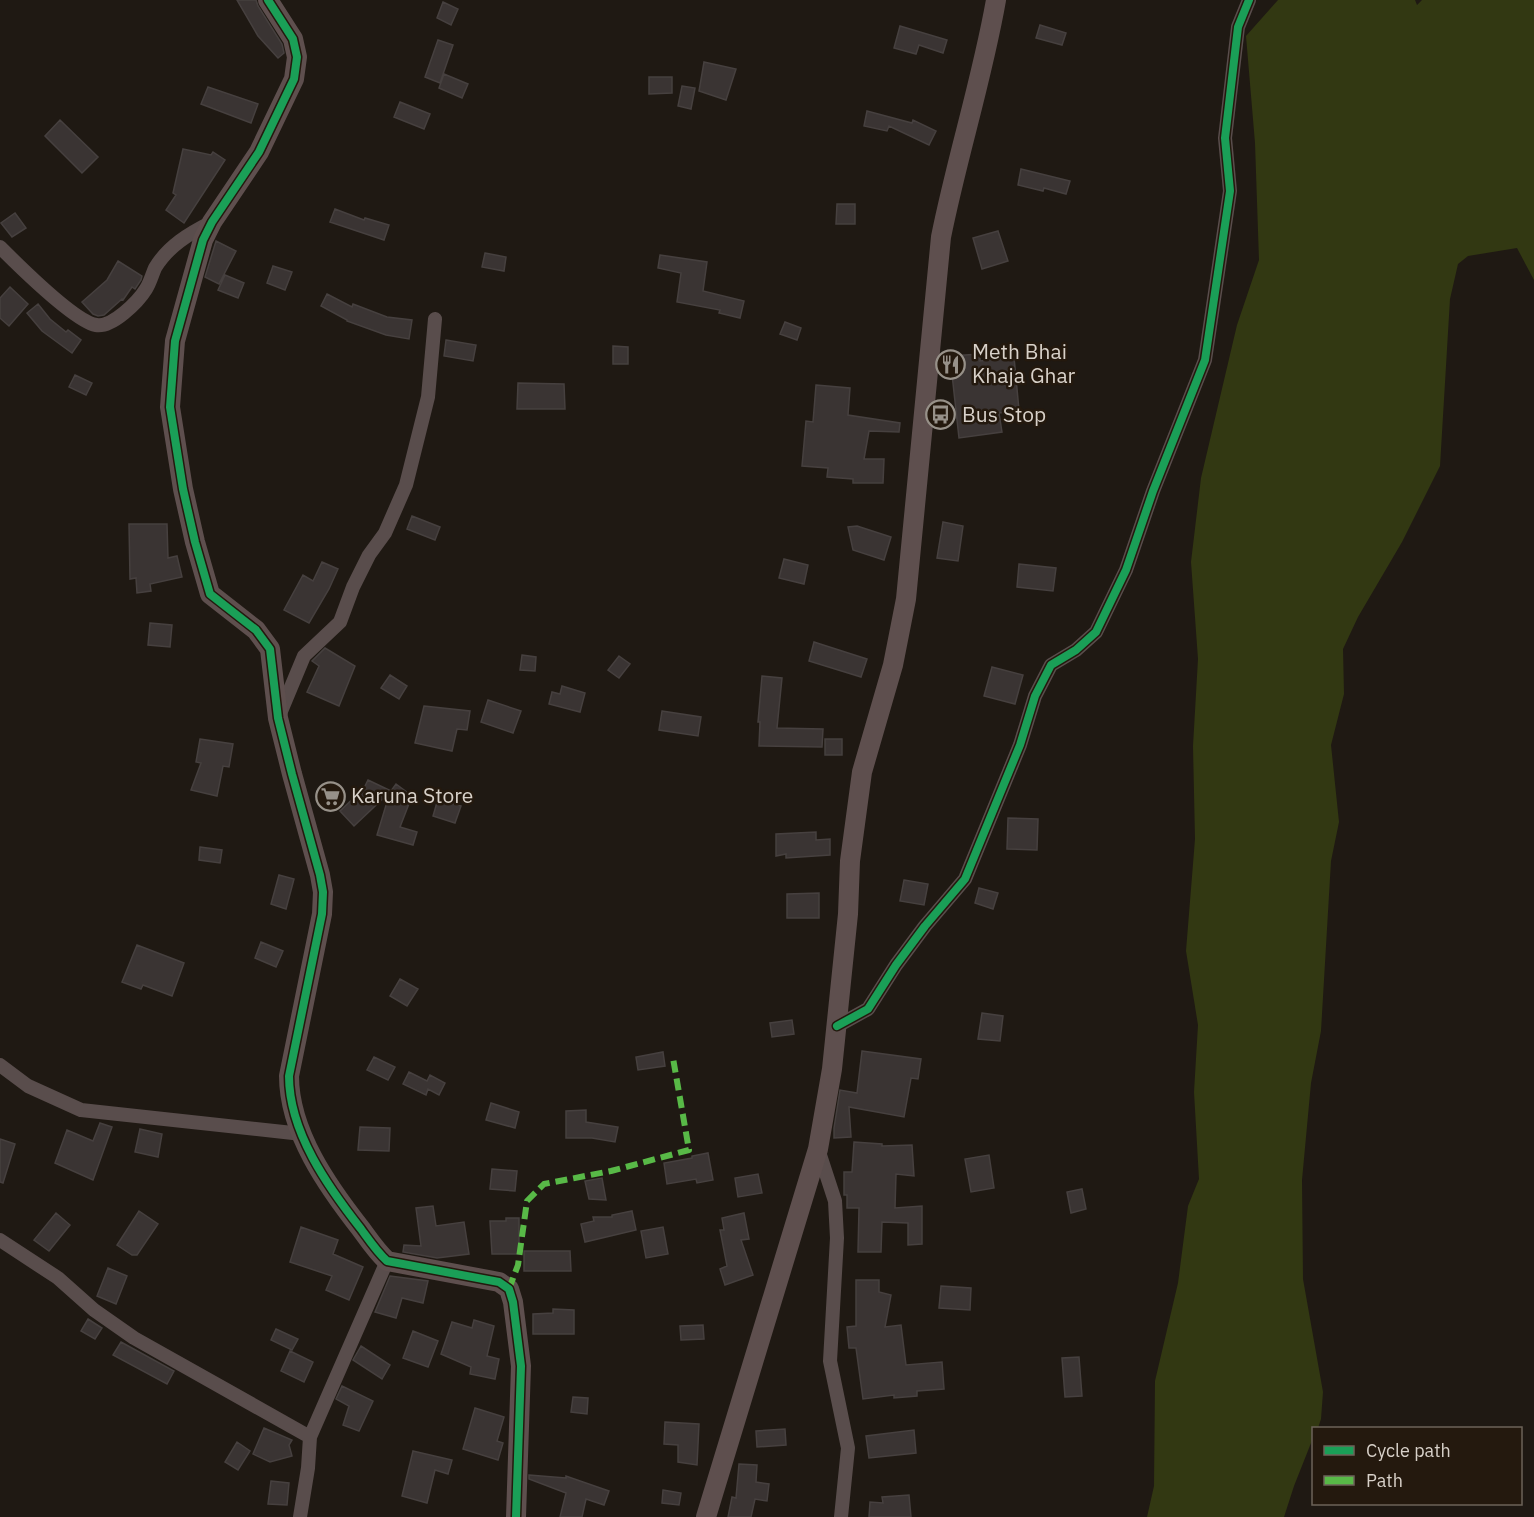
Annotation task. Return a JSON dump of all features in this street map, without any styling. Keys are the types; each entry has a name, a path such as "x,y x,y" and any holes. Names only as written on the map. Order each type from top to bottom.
{"street":[{"path":"268,0 293,39 297,57 294,79 259,152 212,222 203,240 175,341 170,407 175,447 195,542 210,594 264,637 270,649 278,718 291,774 320,875 323,892 322,914 289,1076 292,1108 302,1134 331,1191 387,1261 499,1282 509,1289 513,1302 521,1366 516,1517"},
{"path":"706,1517 818,1149 832,1069 848,914 850,861 862,772 893,665 906,599 941,237 952,179 996,0"},
{"path":"837,1026 868,1009 896,965 925,926 965,879 1020,745 1035,696 1051,665 1076,650 1096,632 1126,570 1153,491 1205,360 1230,191 1226,138 1238,27 1249,0"},
{"path":"0,247 75,316 97,326 114,322 145,291 156,267 168,252 188,234 212,222"},
{"path":"278,718 304,656 340,622 353,587 369,555 385,533 406,485 428,397 435,319"},
{"path":"0,1065 28,1086 81,1110 302,1134"},
{"path":"818,1149 835,1201 837,1239 830,1361 848,1448 841,1517"},
{"path":"0,1240 58,1278 94,1310 134,1338 310,1437"},
{"path":"300,1517 308,1468 310,1437 387,1261"}],"green space":[{"path":"1278,0 1415,0 1417,5 1422,0 1534,0 1534,280 1517,248 1468,256 1458,264 1450,299 1440,466 1402,542 1358,617 1343,649 1344,694 1331,745 1339,822 1331,861 1321,1031 1311,1083 1302,1180 1303,1279 1323,1392 1321,1419 1318,1427 1312,1427 1312,1441 1284,1517 1147,1517 1154,1486 1155,1381 1178,1283 1188,1206 1199,1179 1194,1092 1198,1025 1186,951 1195,839 1193,746 1198,659 1191,562 1201,478 1237,325 1259,260 1255,143 1246,36"}],"building":[{"path":"237,0 256,0 282,44 284,53 278,58 258,36"},
{"path":"443,2 458,9 451,25 437,18"},
{"path":"1040,25 1066,33 1062,45 1036,38"},
{"path":"900,26 947,40 943,53 919,45 916,54 894,48"},
{"path":"438,40 453,45 440,83 425,77"},
{"path":"704,62 736,69 726,100 699,91"},
{"path":"444,74 468,84 462,98 439,88"},
{"path":"649,77 672,77 672,93 649,94"},
{"path":"682,86 695,88 691,109 678,106"},
{"path":"208,87 258,104 251,123 201,104"},
{"path":"400,102 430,114 424,129 394,117"},
{"path":"867,111 912,123 913,120 936,131 929,145 889,126 887,131 864,126"},
{"path":"60,120 98,157 82,173 45,136"},
{"path":"183,149 211,155 213,152 225,160 184,223 166,210 176,195 173,193"},
{"path":"1021,169 1070,181 1066,194 1044,188 1043,191 1018,185"},
{"path":"837,204 855,204 855,224 836,224"},
{"path":"335,209 364,220 365,218 389,225 384,240 330,222"},
{"path":"15,213 26,228 12,237 1,223"},
{"path":"998,231 1008,261 982,269 973,238"},
{"path":"216,241 236,251 219,284 205,277"},
{"path":"485,253 506,257 504,271 482,267"},
{"path":"660,255 707,262 703,291 744,301 740,318 719,313 720,310 677,302 681,273 658,268"},
{"path":"118,261 142,276 141,280 135,289 132,287 123,300 104,315 93,314 82,302 107,280"},
{"path":"273,266 292,272 285,290 267,283"},
{"path":"225,275 244,283 238,298 218,290"},
{"path":"10,287 28,304 9,326 0,318 0,298"},
{"path":"327,294 352,307 353,304 387,317 412,320 409,339 386,335 347,321 321,306"},
{"path":"38,304 50,319 81,340 72,353 42,331 27,313"},
{"path":"785,322 801,328 797,340 780,334"},
{"path":"446,340 476,345 473,361 444,356"},
{"path":"613,346 628,347 628,364 613,364"},
{"path":"980,354 980,361 1014,357 1019,410 999,413 1002,432 959,438 950,356"},
{"path":"75,375 92,383 86,395 69,387"},
{"path":"518,383 564,384 565,409 517,409"},
{"path":"816,385 850,388 848,415 900,423 899,432 869,431 864,459 884,459 883,483 853,483 853,479 827,477 828,468 802,466 806,421 813,422"},
{"path":"412,516 440,527 435,540 407,529"},
{"path":"943,522 963,526 958,561 937,558"},
{"path":"129,524 167,524 168,558 177,556 182,577 150,584 151,591 137,593 136,578 130,579"},
{"path":"857,526 891,537 884,560 853,550 848,527"},
{"path":"784,559 808,565 804,584 779,578"},
{"path":"322,562 338,569 309,623 284,610 303,575 313,581"},
{"path":"1019,564 1056,568 1053,591 1017,587"},
{"path":"150,623 172,625 170,647 148,645"},
{"path":"814,642 867,659 861,677 809,661"},
{"path":"325,648 355,666 339,706 307,692 319,666 312,661"},
{"path":"522,655 536,657 535,671 520,670"},
{"path":"619,656 630,664 619,678 608,670"},
{"path":"992,667 1023,675 1015,704 984,696"},
{"path":"390,675 407,686 399,699 381,688"},
{"path":"762,676 782,678 777,728 823,729 822,747 759,746 760,722 758,722"},
{"path":"562,686 585,693 580,712 549,704 552,692 560,694"},
{"path":"488,700 521,711 513,733 481,722"},
{"path":"424,706 470,711 467,730 457,729 452,751 415,743"},
{"path":"662,711 701,717 698,736 659,730"},
{"path":"200,739 233,744 229,767 223,766 217,796 191,790 201,763 196,762"},
{"path":"825,739 842,739 842,755 825,755"},
{"path":"368,780 391,791 396,784 412,796 400,827 417,832 413,845 377,835 390,792 354,826 340,811 364,788"},
{"path":"438,799 461,806 455,823 433,816"},
{"path":"1008,818 1038,819 1037,850 1007,849"},
{"path":"816,832 816,840 830,839 830,855 786,858 786,854 776,856 776,834"},
{"path":"200,847 222,850 220,863 199,860"},
{"path":"279,875 294,879 286,909 271,904"},
{"path":"904,880 928,884 924,905 900,901"},
{"path":"979,888 998,893 993,909 975,903"},
{"path":"819,893 819,918 787,918 787,894"},
{"path":"261,942 283,951 276,967 255,958"},
{"path":"137,945 184,963 172,996 143,985 141,989 122,982"},
{"path":"400,979 418,989 407,1006 390,996"},
{"path":"982,1013 1003,1016 1000,1041 978,1039"},
{"path":"792,1020 794,1034 772,1037 770,1023"},
{"path":"862,1051 921,1059 918,1079 911,1078 904,1117 849,1107 851,1137 834,1138 840,1090 857,1093"},
{"path":"663,1052 665,1066 638,1070 636,1057"},
{"path":"374,1057 395,1067 388,1080 367,1070"},
{"path":"409,1072 427,1081 430,1075 445,1083 439,1095 428,1089 426,1095 403,1084"},
{"path":"491,1103 519,1112 515,1128 486,1120"},
{"path":"586,1110 586,1122 618,1127 615,1142 592,1138 566,1138 566,1111"},
{"path":"100,1123 112,1127 93,1180 55,1163 67,1130 93,1141"},
{"path":"360,1127 390,1128 389,1151 358,1150"},
{"path":"140,1129 162,1134 158,1157 135,1152"},
{"path":"0,1139 15,1144 3,1183 0,1182"},
{"path":"854,1142 882,1144 882,1146 912,1145 914,1176 896,1174 895,1208 922,1206 922,1244 908,1245 908,1223 882,1222 881,1252 858,1252 859,1208 847,1208 847,1195 844,1195 844,1172 852,1172"},
{"path":"708,1153 713,1180 697,1183 696,1179 667,1184 664,1163"},
{"path":"989,1155 994,1188 971,1192 965,1159"},
{"path":"492,1169 517,1171 515,1191 490,1189"},
{"path":"758,1174 762,1193 738,1197 735,1178"},
{"path":"602,1178 606,1200 589,1199 585,1181"},
{"path":"1082,1189 1086,1209 1071,1213 1067,1192"},
{"path":"433,1206 436,1226 464,1222 469,1254 437,1258 403,1252 404,1245 421,1246 416,1208"},
{"path":"139,1211 158,1224 137,1255 132,1255 117,1245"},
{"path":"632,1211 636,1230 585,1242 581,1224 594,1221 593,1217 612,1217 612,1215"},
{"path":"56,1213 70,1225 49,1251 34,1240"},
{"path":"744,1213 749,1239 741,1240 753,1275 725,1285 720,1269 727,1266 720,1230 724,1230 722,1218"},
{"path":"506,1218 519,1218 519,1254 492,1254 490,1221 506,1221"},
{"path":"301,1227 338,1240 333,1254 363,1267 349,1300 326,1290 332,1276 290,1262"},
{"path":"663,1227 668,1254 646,1258 641,1231"},
{"path":"524,1251 570,1251 571,1271 524,1271"},
{"path":"108,1268 127,1276 116,1304 97,1296"},
{"path":"390,1276 428,1281 423,1303 402,1298 396,1318 375,1312"},
{"path":"856,1280 879,1280 879,1292 891,1295 885,1327 901,1325 906,1365 942,1362 944,1389 917,1391 917,1396 894,1398 894,1395 863,1399 856,1348 849,1348 847,1327 856,1326"},
{"path":"941,1286 971,1288 970,1310 939,1308"},
{"path":"553,1309 574,1310 574,1334 533,1334 533,1314 553,1313"},
{"path":"88,1319 102,1328 95,1339 81,1331"},
{"path":"474,1320 494,1326 487,1356 499,1359 495,1379 470,1374 471,1367 441,1354 452,1322 472,1328"},
{"path":"703,1325 704,1339 681,1340 680,1326"},
{"path":"276,1329 298,1339 292,1350 271,1340"},
{"path":"413,1331 438,1341 428,1367 403,1358"},
{"path":"121,1342 174,1371 167,1384 113,1355"},
{"path":"361,1346 390,1365 382,1379 353,1360"},
{"path":"290,1351 313,1362 304,1382 281,1371"},
{"path":"1079,1357 1082,1396 1065,1397 1062,1358"},
{"path":"342,1386 373,1401 359,1431 343,1425 349,1406 336,1399"},
{"path":"573,1397 588,1398 587,1414 571,1412"},
{"path":"475,1408 504,1417 497,1441 503,1443 498,1460 463,1449"},
{"path":"665,1422 699,1424 697,1465 678,1462 678,1445 664,1444"},
{"path":"264,1428 292,1440 289,1445 292,1456 270,1462 253,1454"},
{"path":"785,1429 786,1445 757,1447 756,1431"},
{"path":"914,1430 916,1453 869,1458 866,1436"},
{"path":"237,1442 250,1451 238,1470 225,1462"},
{"path":"413,1451 452,1460 448,1474 435,1470 427,1503 402,1496"},
{"path":"739,1464 757,1465 756,1482 769,1484 767,1501 755,1499 751,1517 728,1517 732,1497 736,1498"},
{"path":"529,1475 566,1478 566,1476 609,1491 604,1505 586,1499 582,1517 560,1517 566,1493 529,1479"},
{"path":"271,1481 289,1483 287,1505 268,1504"},
{"path":"663,1490 681,1493 679,1505 662,1503"},
{"path":"909,1495 911,1517 869,1517 870,1502 883,1503 882,1497"}],"marked path":[{"path":"509,1289 518,1265 527,1201 544,1184 611,1171 689,1150 673,1058"}],"cycle path":[{"path":"268,0 293,39 297,57 294,79 259,152 212,222 203,240 175,341 170,407 183,489 210,594 256,630 270,649 278,718 320,875 323,892 322,914 289,1076 296,1118 303,1138 324,1177 370,1242 387,1261 499,1282 509,1289 513,1302 521,1366 516,1517"},
{"path":"837,1026 868,1009 896,965 925,926 965,879 1020,745 1035,696 1051,665 1076,650 1096,632 1126,570 1153,491 1205,360 1230,191 1225,138 1238,27 1249,0"}],"place":[{"name":"Meth Bhai Khaja Ghar","path":"951,364"},
{"name":"Bus Stop","path":"941,415"},
{"name":"Karuna Store","path":"330,796"}]}
